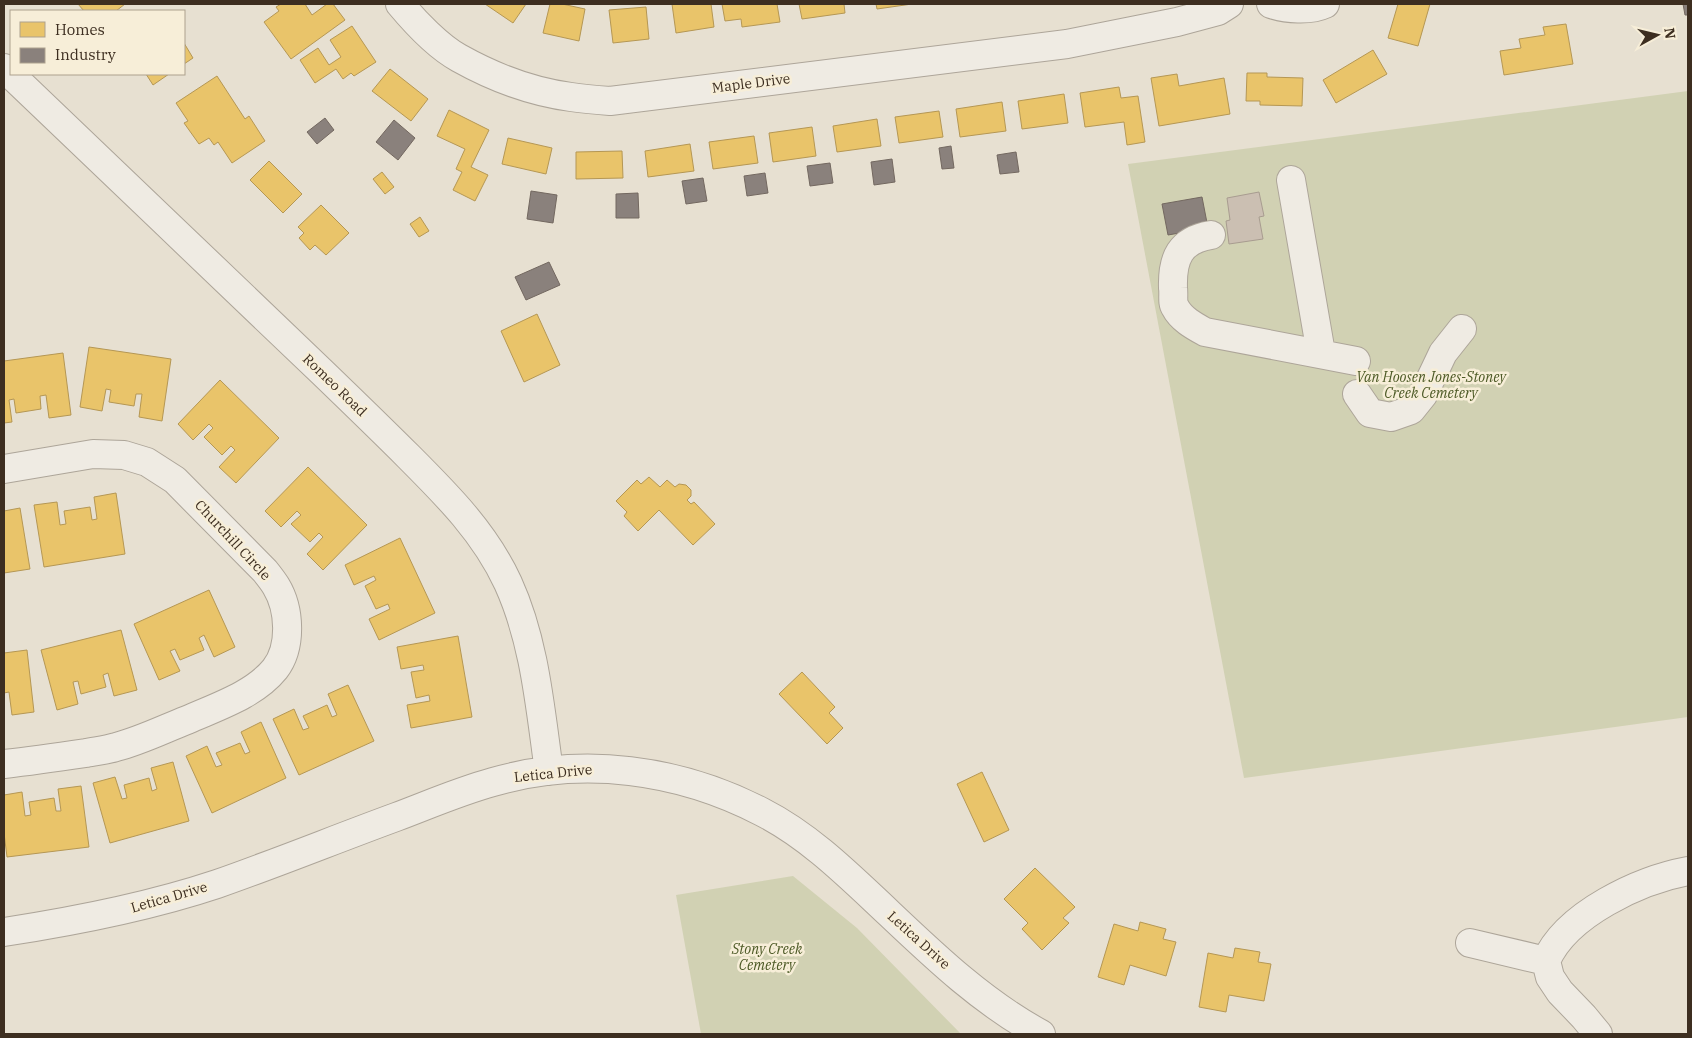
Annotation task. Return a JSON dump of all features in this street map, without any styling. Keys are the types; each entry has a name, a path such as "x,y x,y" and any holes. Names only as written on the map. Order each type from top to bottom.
{"street":[{"name":"Maple Drive","path":"400,4 424,30 458,58 492,74 534,88 571,97 610,101 1068,44 1177,22 1218,11 1229,4"},
{"path":"1270,4 1280,7 1317,7 1325,4"},
{"name":"Romeo Road","path":"11,75 351,400 445,493 467,518 488,546 508,582 524,626 534,667 549,771"},
{"path":"1292,180 1321,353"},
{"path":"1211,235 1197,237 1181,249 1173,274 1174,306 1186,321 1204,332 1356,361"},
{"path":"1357,394 1370,413 1391,416 1411,410 1423,395 1443,353 1462,329"},
{"name":"Churchill Circle","path":"4,469 93,454 124,455 147,462 175,480 265,571 277,587 282,599 287,630 284,650 275,669 247,692 163,730 116,747 50,759 4,764"},
{"name":"Letica Drive","path":"4,932 110,913 177,897 256,870 475,788 511,778 549,771 606,768 659,775 706,788 764,813 786,826 821,851 948,968 983,996 1039,1034"},
{"path":"1598,1034 1560,992 1550,977 1546,961 1551,949 1561,937 1583,918 1616,896 1650,881 1688,872"},
{"path":"1470,943 1546,961"}],"green space":[{"name":"Van Hoosen Jones-Stoney Creek Cemetery","path":"1688,91 1688,717 1244,778 1128,164"},
{"name":"Stony Creek Cemetery","path":"793,876 857,928 961,1034 701,1034 676,895"}],"building: Homes":[{"path":"78,4 125,4 117,10 83,10"},
{"path":"281,4 305,4 312,15 327,4 333,4 345,20 291,59 264,22 279,11 276,7"},
{"path":"485,4 526,4 513,23"},
{"path":"550,4 562,4 585,9 579,41 543,33"},
{"path":"672,4 711,4 714,27 676,33"},
{"path":"722,4 777,4 780,22 742,27 741,19 725,21"},
{"path":"799,4 844,4 845,13 802,19"},
{"path":"876,4 912,4 877,9"},
{"path":"1398,4 1430,4 1418,46 1388,38"},
{"path":"646,7 649,39 613,43 609,10"},
{"path":"1566,24 1573,64 1504,75 1500,51 1521,48 1519,39 1545,35 1543,27"},
{"path":"352,26 376,62 354,76 351,73 343,79 336,69 315,83 300,60 318,48 329,65 341,57 330,40"},
{"path":"185,45 193,58 185,63"},
{"path":"1373,50 1387,74 1336,103 1323,80"},
{"path":"390,69 428,99 411,121 372,91"},
{"path":"1247,73 1267,73 1267,77 1303,78 1302,106 1260,105 1260,101 1246,101"},
{"path":"1177,74 1179,86 1224,78 1230,114 1159,126 1151,78"},
{"path":"147,75 168,75 153,85"},
{"path":"217,76 245,119 249,116 265,141 232,163 218,142 214,145 209,138 199,144 184,123 188,121 176,103"},
{"path":"1119,87 1121,98 1138,96 1145,142 1127,145 1124,122 1085,127 1080,93"},
{"path":"1064,94 1068,123 1022,129 1018,101"},
{"path":"1002,102 1006,131 960,137 956,109"},
{"path":"449,110 489,130 471,167 488,175 475,201 453,190 462,172 456,169 465,149 437,136"},
{"path":"939,111 943,137 899,143 895,117"},
{"path":"877,119 881,146 837,152 833,126"},
{"path":"812,127 816,156 773,162 769,133"},
{"path":"754,136 758,163 713,169 709,142"},
{"path":"508,138 552,148 546,174 502,164"},
{"path":"690,144 694,171 648,177 645,151"},
{"path":"622,151 623,178 576,179 576,152"},
{"path":"269,161 302,194 283,213 250,180"},
{"path":"382,172 394,187 385,194 373,179"},
{"path":"321,205 349,233 326,255 315,245 310,250 299,238 304,233 298,227"},
{"path":"420,217 429,231 419,237 410,224"},
{"path":"537,314 560,365 524,382 501,331"},
{"path":"89,347 171,359 162,421 139,417 142,394 136,394 134,406 109,402 111,390 106,389 102,411 80,407"},
{"path":"63,353 71,415 49,418 46,395 40,396 41,409 16,413 14,399 9,400 12,422 4,423 4,361"},
{"path":"220,380 279,438 236,483 219,467 235,450 231,446 222,455 204,437 213,428 209,424 193,440 178,424"},
{"path":"308,467 367,525 323,570 307,554 323,537 319,533 310,542 291,524 301,515 297,511 281,527 265,511"},
{"path":"649,477 660,487 667,480 675,487 679,484 686,485 691,490 691,496 687,500 691,504 694,502 715,524 693,545 659,510 638,531 624,516 627,512 616,501 637,480 641,484"},
{"path":"116,493 125,554 44,567 34,505 57,502 60,525 66,524 64,511 90,507 92,520 97,519 94,497"},
{"path":"20,508 30,569 4,573 4,511"},
{"path":"400,538 435,613 379,640 369,619 390,609 388,604 376,609 365,586 376,580 374,576 354,585 345,565"},
{"path":"209,590 235,647 214,657 204,635 199,638 204,650 180,660 175,649 170,651 180,671 159,680 134,624"},
{"path":"121,630 137,690 114,696 108,673 103,675 106,687 81,694 78,681 73,682 78,704 57,710 41,650"},
{"path":"458,636 472,717 411,728 407,705 430,701 429,695 416,698 411,672 424,670 423,665 401,669 397,647"},
{"path":"27,650 34,712 12,715 9,692 4,693 4,653"},
{"path":"802,672 835,707 829,713 843,728 827,744 779,694"},
{"path":"348,685 374,741 299,775 273,719 294,709 303,730 309,728 303,716 327,705 332,717 337,715 328,694"},
{"path":"261,722 286,778 212,813 186,756 207,746 216,767 222,765 216,753 240,743 245,754 250,752 241,732"},
{"path":"173,762 189,821 110,843 93,783 115,777 122,799 127,798 124,785 149,778 152,791 157,789 151,768"},
{"path":"982,772 1009,830 984,842 957,784"},
{"path":"81,786 89,847 7,857 4,833 4,795 22,792 25,816 31,815 29,802 54,798 56,811 61,811 58,789"},
{"path":"1035,868 1075,907 1063,918 1069,923 1042,950 1022,929 1028,923 1004,899"},
{"path":"1140,922 1166,929 1163,939 1176,942 1166,976 1130,965 1124,985 1098,977 1114,924 1138,931"},
{"path":"1235,948 1260,952 1258,962 1271,964 1264,1001 1229,995 1226,1012 1199,1007 1208,953 1233,958"}],"building: Industry":[{"path":"1683,4 1688,4 1688,15 1685,15"},
{"path":"325,118 334,130 317,144 307,132"},
{"path":"394,120 415,138 398,160 376,142"},
{"path":"951,146 954,168 942,169 939,148"},
{"path":"1016,152 1019,172 1000,174 997,155"},
{"path":"892,159 895,182 874,185 871,162"},
{"path":"830,163 833,183 810,186 807,166"},
{"path":"765,173 768,193 747,196 744,176"},
{"path":"703,178 707,201 686,204 682,181"},
{"path":"531,191 557,195 553,223 527,219"},
{"path":"638,193 639,218 616,218 616,194"},
{"path":"1202,197 1208,228 1168,235 1162,204"},
{"path":"549,262 560,285 526,300 515,277"}],"building: Other":[{"path":"1259,192 1264,216 1259,217 1263,239 1229,244 1226,221 1230,220 1227,198"}]}
